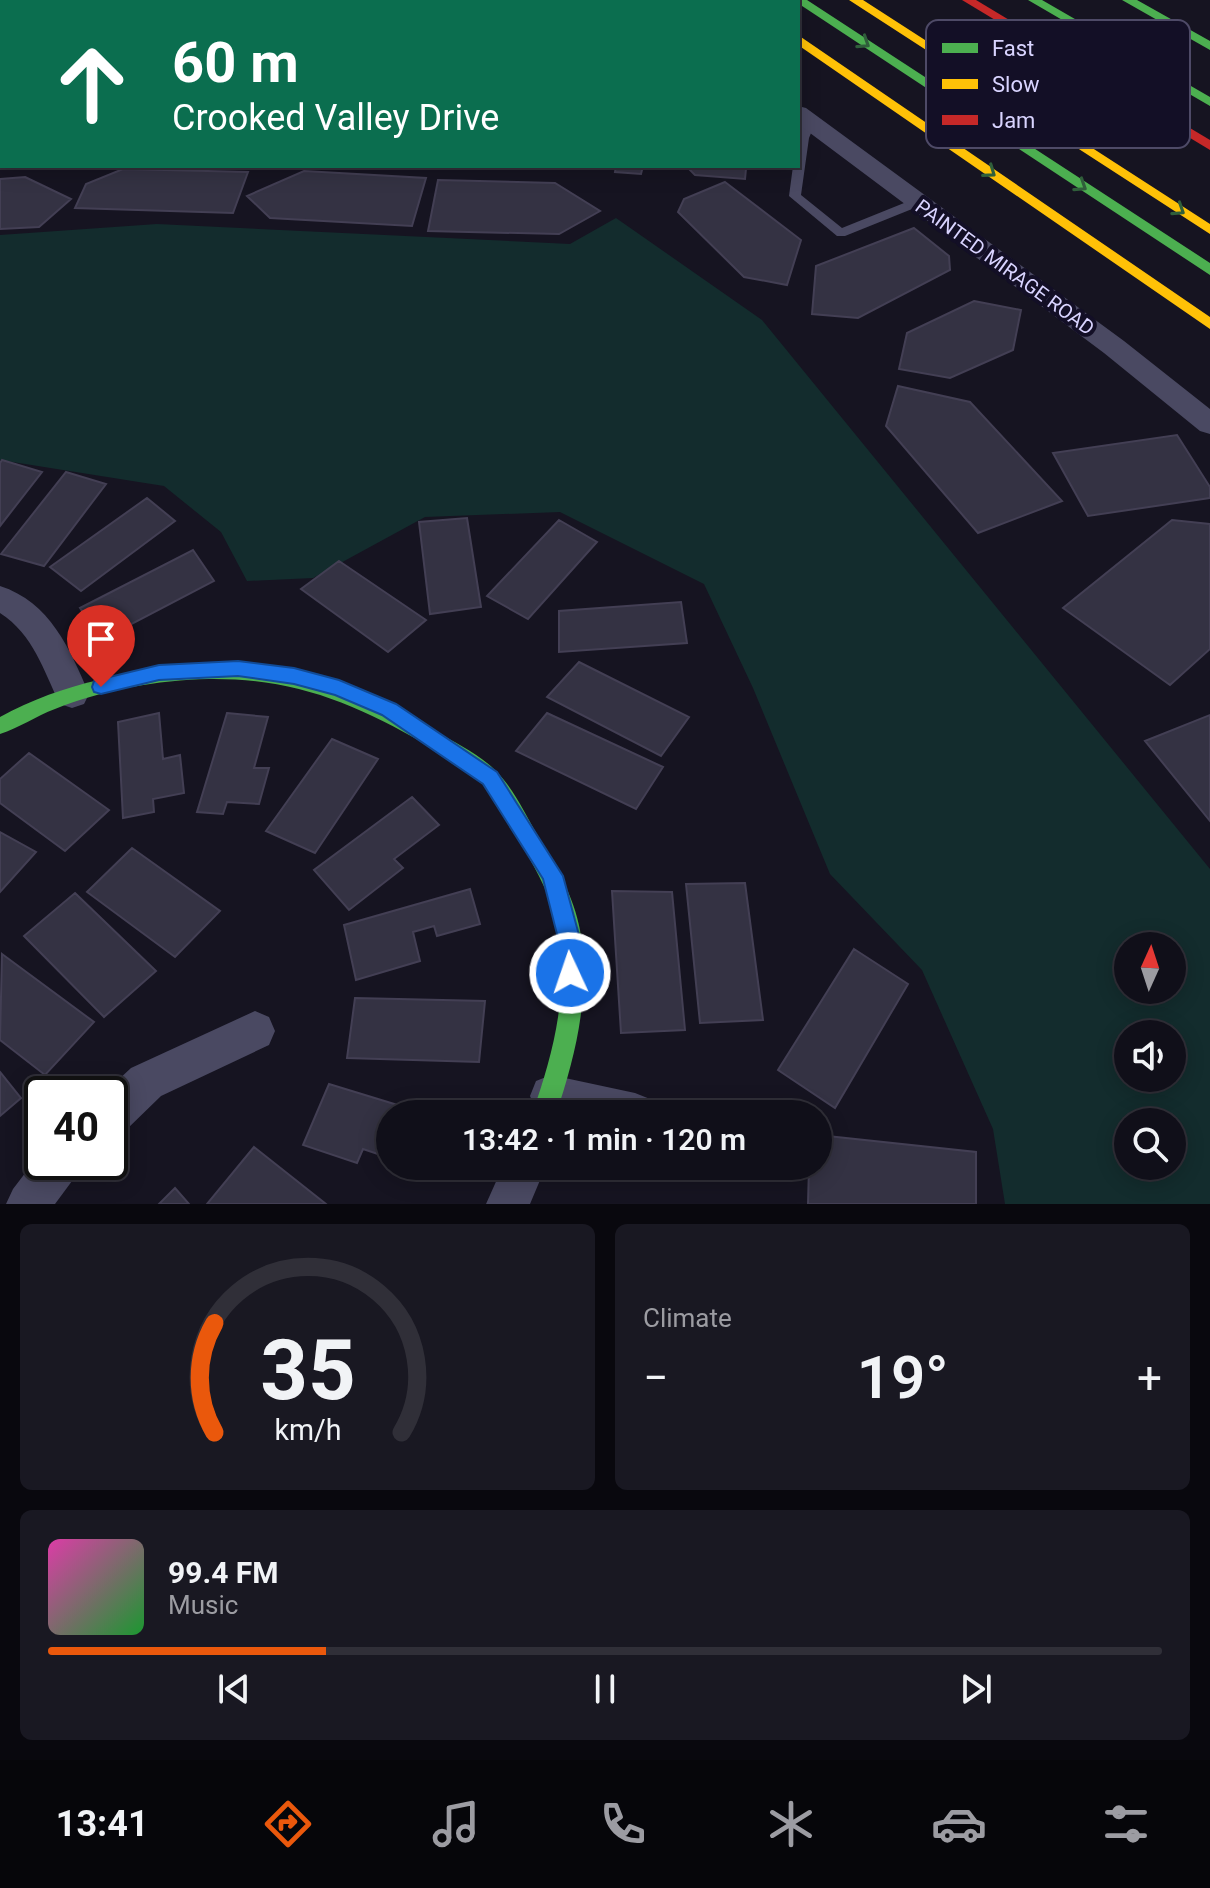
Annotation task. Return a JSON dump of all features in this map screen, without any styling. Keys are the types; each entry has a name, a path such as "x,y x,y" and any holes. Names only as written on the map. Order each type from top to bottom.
{"main road":[{"path":"855,0 926,46"},
{"path":"968,0 1001,20"},
{"path":"1034,0 1069,20"},
{"path":"1128,0 1164,20"},
{"path":"800,1 926,83"},
{"path":"1190,35 1210,46"},
{"path":"800,40 926,128"},
{"path":"1190,90 1210,102"},
{"path":"1190,134 1210,146"},
{"path":"956,148 1210,324"},
{"path":"1024,148 1210,270"},
{"path":"1083,148 1210,230"},
{"path":"0,726 26,710 72,694 159,672 238,669 294,676 339,688 389,709 419,729 490,778 553,876 571,946 568,1029 548,1100"}],"street":[{"name":"PAINTED MIRAGE ROAD","path":"804,117 1114,347 1210,424"},
{"path":"0,598 20,606 51,644 72,694"},
{"path":"128,1099 146,1082 255,1031"},
{"path":"28,1204 46,1180"},
{"path":"508,1204 519,1180"}],"lane":[{"path":"800,160 804,117"},
{"path":"799,168 795,196 841,233 918,202"}],"green space":[{"path":"616,218 762,320 1210,869 1210,1204 1005,1204 993,1129 922,970 830,874 753,688 704,584 560,512 425,517 313,578 247,581 221,532 164,486 0,460 0,235 157,224 570,244"}],"building":[{"path":"616,168 642,168 641,174 615,172"},
{"path":"688,168 746,169 745,179 695,175"},
{"path":"123,169 248,172 233,213 75,208 86,184"},
{"path":"304,171 426,178 412,226 270,218 247,196"},
{"path":"25,177 71,199 39,227 0,229 0,179"},
{"path":"438,180 555,183 600,211 559,234 428,231"},
{"path":"725,182 801,240 787,285 744,277 678,212 684,199"},
{"path":"914,228 949,256 950,270 858,318 812,314 816,266"},
{"path":"974,301 1021,310 1013,350 950,378 899,369 907,333"},
{"path":"898,386 970,402 1062,501 978,533 886,426"},
{"path":"1177,435 1210,487 1210,498 1088,516 1053,453"},
{"path":"2,460 42,472 0,526 0,463"},
{"path":"66,472 106,484 44,566 1,554"},
{"path":"147,498 175,521 81,591 50,567"},
{"path":"467,518 481,607 430,614 419,522"},
{"path":"559,520 597,542 528,619 487,596"},
{"path":"1172,520 1210,524 1210,649 1170,685 1063,608"},
{"path":"193,550 214,581 101,640 80,608"},
{"path":"339,561 426,620 388,652 301,589"},
{"path":"681,602 687,643 559,652 559,611"},
{"path":"579,662 689,717 661,756 547,697"},
{"path":"159,713 163,759 180,755 184,793 153,799 154,812 123,818 118,722"},
{"path":"227,713 268,717 254,768 269,768 259,804 227,802 223,814 197,812"},
{"path":"547,713 663,767 636,809 516,751"},
{"path":"1210,715 1210,821 1145,741"},
{"path":"332,739 378,759 315,853 266,831"},
{"path":"29,753 109,810 65,851 0,803 0,779"},
{"path":"412,797 439,825 394,859 403,868 349,910 314,870"},
{"path":"0,832 36,852 0,892"},
{"path":"132,848 220,911 175,957 87,892"},
{"path":"745,883 763,1020 700,1023 686,884"},
{"path":"470,889 480,924 437,936 434,926 413,932 420,961 356,980 344,925"},
{"path":"612,891 672,892 685,1030 621,1033"},
{"path":"75,893 156,971 104,1017 24,936"},
{"path":"854,949 908,984 835,1108 832,1100 823,1100 778,1070"},
{"path":"2,954 94,1022 45,1075 0,1040"},
{"path":"355,998 485,1001 479,1062 347,1058"},
{"path":"0,1072 21,1098 0,1116"},
{"path":"329,1084 381,1100 376,1100 376,1153 363,1149 357,1163 303,1145"},
{"path":"832,1137 976,1152 976,1204 808,1204 809,1180 832,1180"},
{"path":"254,1147 326,1204 207,1204"},
{"path":"175,1188 189,1204 159,1204"}],"traffic: fast":[{"path":"1034,0 1069,20"},
{"path":"1128,0 1164,20"},
{"path":"800,1 926,83"},
{"path":"1190,35 1210,46"},
{"path":"1190,90 1210,102"},
{"path":"1024,148 1210,270"},
{"path":"0,726 45,704 109,685 206,671 244,672 282,676 354,697 390,714 469,761 491,779 506,799 552,881 569,929 573,976 571,1000 564,1047 548,1100"}],"traffic: slow":[{"path":"855,0 926,46"},
{"path":"800,40 926,128"},
{"path":"956,148 1210,324"},
{"path":"1083,148 1210,230"}],"traffic: jam":[{"path":"968,0 1001,20"},
{"path":"1190,134 1210,146"}],"route":[{"path":"101,687 159,672 238,669 294,676 339,688 389,709 490,778 553,876 571,946 570,973"}]}
